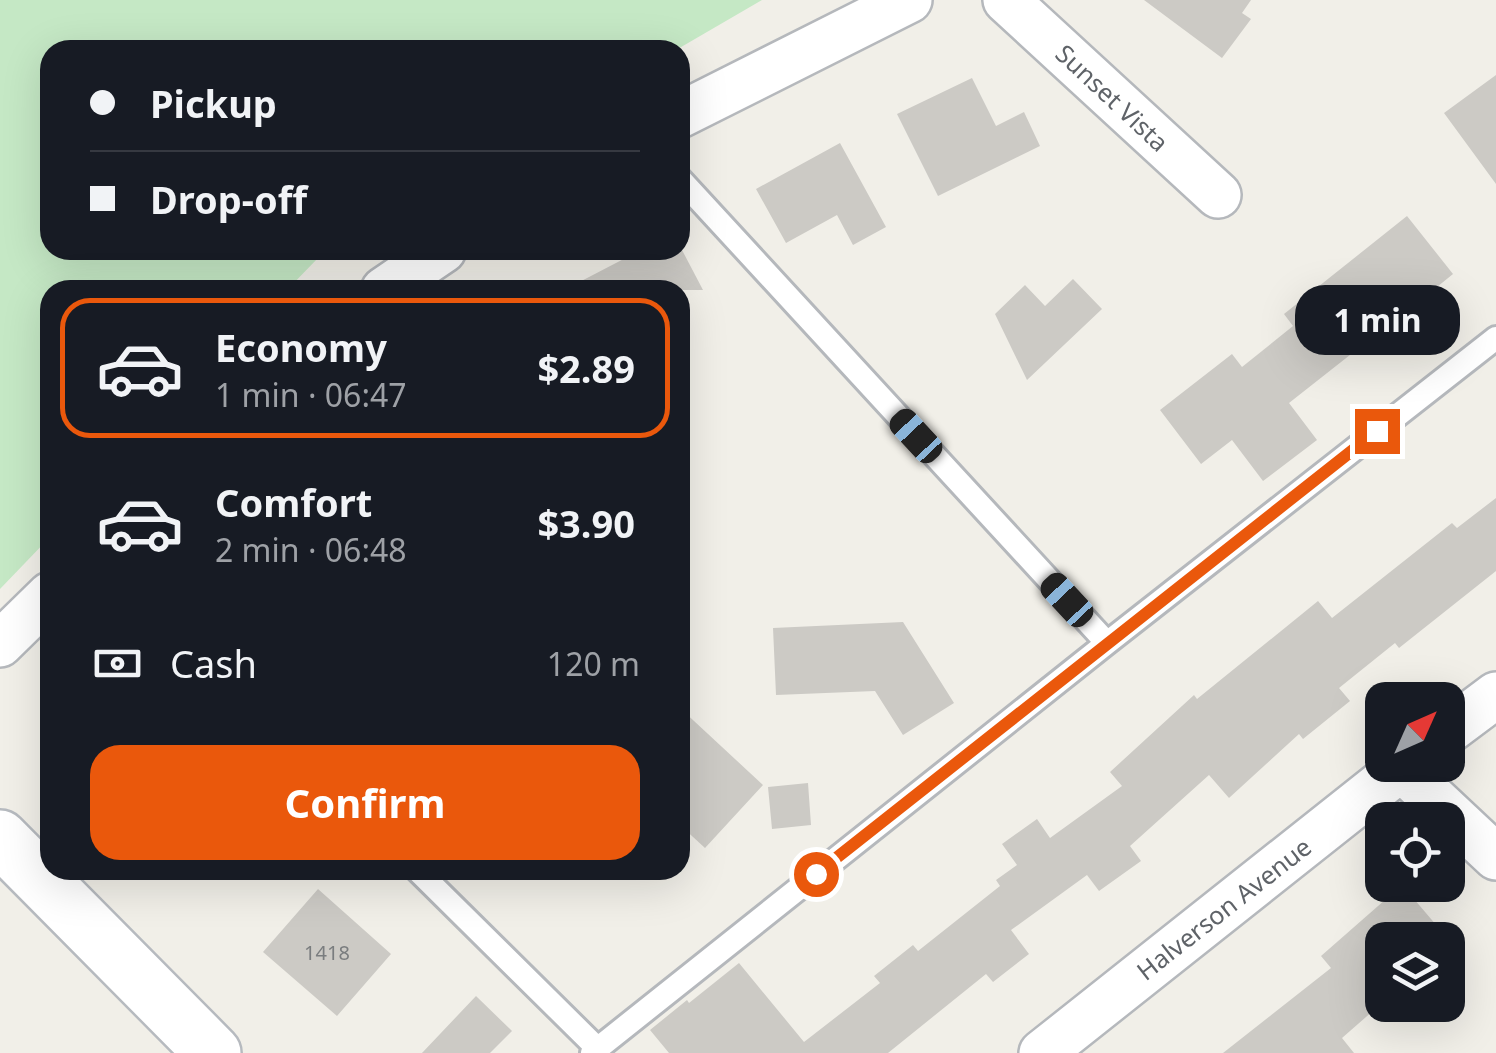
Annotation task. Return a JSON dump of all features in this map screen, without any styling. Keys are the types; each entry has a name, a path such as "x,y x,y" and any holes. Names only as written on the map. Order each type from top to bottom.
{"main road":[{"path":"0,838 40,878"},
{"path":"42,880 214,1053"}],"street":[{"path":"690,110 909,0"},
{"name":"Sunset Vista","path":"1006,0 1218,195"},
{"path":"399,280 429,260"},
{"path":"0,644 40,605"},
{"path":"1465,718 1496,695"},
{"name":"Halverson Avenue","path":"1042,1053 1384,782"},
{"path":"1418,782 1496,857"}],"lane":[{"path":"690,189 1107,643"},
{"path":"427,880 594,1050 1496,338"}],"green space":[{"path":"0,0 762,0 690,42 40,40 40,260 316,260 297,280 40,280 40,547 0,589"}],"building":[{"path":"1144,0 1251,0 1242,13 1251,19 1222,58"},
{"path":"1496,75 1496,184 1444,113"},
{"path":"972,78 996,126 1024,112 1040,146 938,196 897,114"},
{"path":"840,143 886,227 853,245 837,215 786,243 756,189"},
{"path":"1407,216 1453,274 1416,304 1420,309 1373,345 1369,340 1289,403 1317,440 1263,481 1232,440 1201,464 1160,410 1232,354 1242,367 1293,326 1284,314"},
{"path":"622,260 687,260 703,290 690,290 690,280 583,280"},
{"path":"1073,279 1102,309 1027,380 995,314 1025,285 1045,306"},
{"path":"1496,498 1496,571 1399,648 1395,643 1339,688 1350,701 1303,739 1299,734 1229,798 1209,775 1130,846 1141,861 1099,891 1087,875 1011,930 1029,954 993,982 986,974 888,1053 669,1053 650,1030 739,963 804,1042 880,983 874,976 913,945 918,951 1000,886 996,880 1017,865 1002,844 1037,819 1050,838 1122,786 1110,772 1194,695 1197,699 1318,601 1332,618 1452,523 1457,528"},
{"path":"903,622 954,703 903,735 875,691 776,695 773,628"},
{"path":"690,717 763,785 705,848 690,834"},
{"path":"808,783 811,825 772,829 768,787"},
{"path":"318,889 391,954 337,1016 263,952"},
{"path":"1383,902 1417,902 1434,922 1365,922 1365,1018 1342,1038 1354,1053 1223,1053 1331,968 1321,956"},
{"path":"476,996 512,1031 490,1053 422,1053"}],"route":[{"path":"816,874 1377,431"}]}
